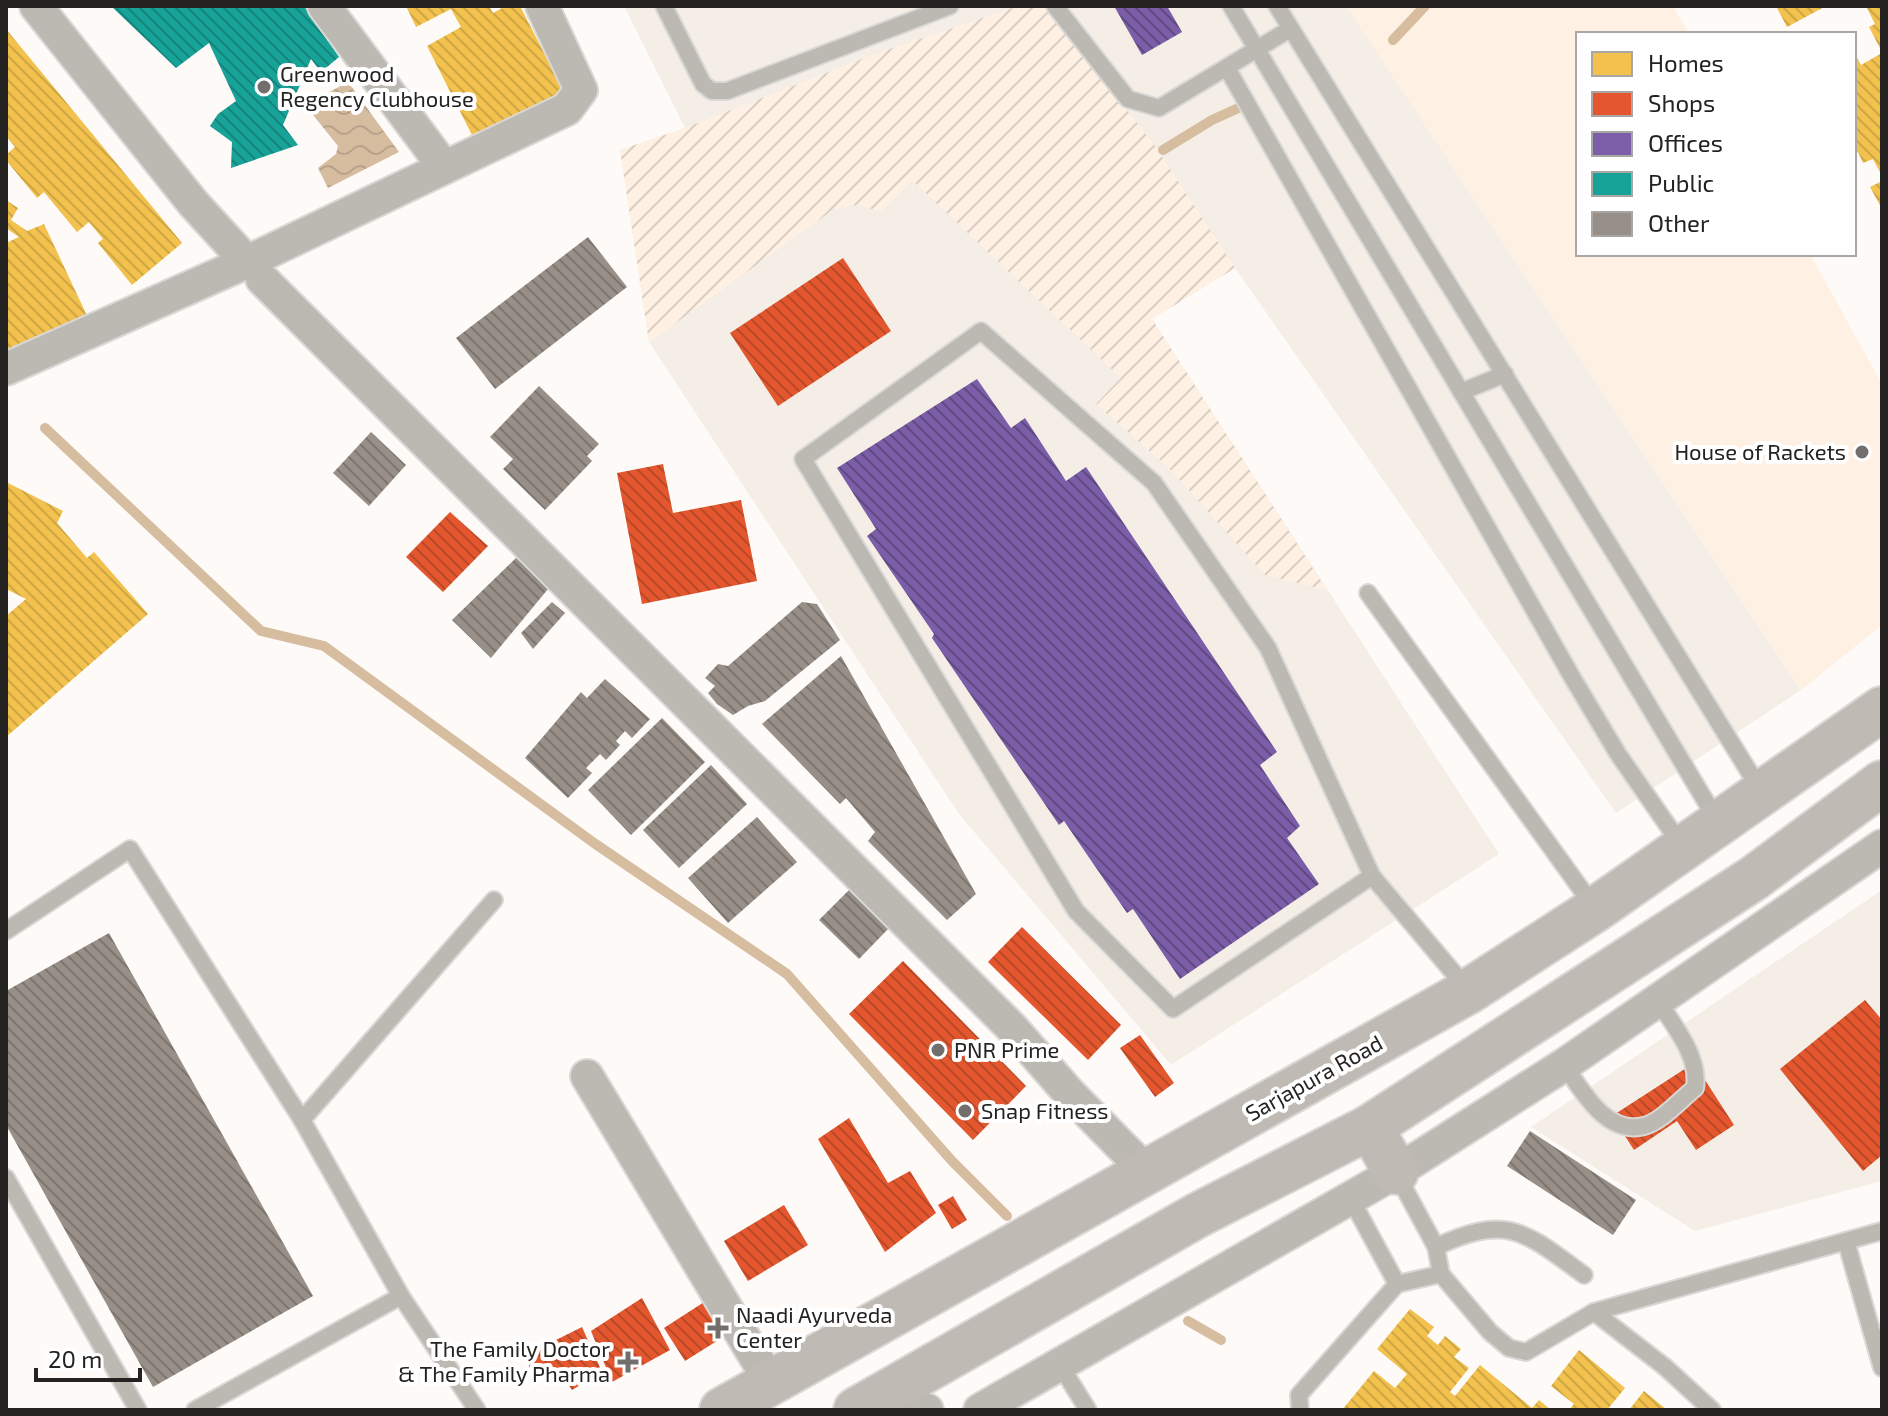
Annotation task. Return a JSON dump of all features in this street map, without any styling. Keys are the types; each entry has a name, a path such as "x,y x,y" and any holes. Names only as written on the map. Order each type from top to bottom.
{"main road":[{"name":"Sarjapura Road","path":"722,1410 1469,991 1596,909 1882,709"},
{"path":"867,1403 1198,1215 1370,1127 1754,878 1882,783"},
{"path":"1763,794 1795,847"},
{"path":"1719,823 1754,878"},
{"path":"1370,1127 1396,1172"}],"street":[{"path":"36,6 193,203 255,270 1012,1028 1070,1094 1147,1172"},
{"path":"324,6 444,167"},
{"path":"6,369 255,270 444,167 574,103 581,90 542,6"},
{"path":"1000,1405 1060,1365 1396,1172 1564,1065 1882,846"},
{"path":"587,1076 771,1383"},
{"path":"867,1403 927,1410"}],"lane":[{"path":"664,6 703,84 712,91 727,91 950,6"},
{"path":"1055,6 1128,99 1144,107 1159,108 1290,29"},
{"path":"1231,6 1719,823"},
{"path":"1277,6 1763,794"},
{"path":"1227,68 1572,677 1618,754 1684,848"},
{"path":"1372,876 1173,1009 1076,911 803,459 981,331 1154,483 1268,648 1372,876 1469,991"},
{"path":"1461,392 1505,374"},
{"path":"1368,593 1596,909"},
{"path":"6,931 130,849 302,1120 401,1296 477,1410"},
{"path":"302,1120 494,900"},
{"path":"1564,1065 1604,1118 1631,1126 1646,1126 1695,1088 1697,1076 1687,1048 1658,1001"},
{"path":"1396,1172 1436,1247 1441,1274 1490,1332 1509,1348 1526,1352 1594,1312 1882,1231"},
{"path":"6,1178 138,1410"},
{"path":"1351,1199 1397,1284"},
{"path":"1436,1247 1470,1231 1497,1228 1530,1235 1584,1275"},
{"path":"1846,1241 1882,1368"},
{"path":"1300,1410 1299,1395 1397,1284 1441,1274"},
{"path":"195,1410 401,1296"},
{"path":"1594,1312 1665,1367 1712,1410"},
{"path":"1060,1365 1088,1410"}],"shaded area":[{"path":"624,6 1346,6 1801,690 1616,813 1235,268 1152,319 1499,854 1171,1065 959,814 649,342 620,150 685,128"},
{"path":"1019,6 1046,6 1155,146 1235,268 1152,319 1327,590 1265,575 1169,468 1096,404 1121,378 912,180 881,212 860,205 837,207 649,342 620,150 875,54"},
{"path":"1346,6 1673,6 1688,32 1576,32 1576,256 1811,256 1882,384 1882,625 1801,690"},
{"path":"1882,890 1882,1181 1695,1231 1531,1127"}],"water":[{"path":"348,82 399,152 328,188 318,168 336,154 338,146 305,105"}],"building: Homes":[{"path":"406,6 489,6 493,13 506,6 520,6 564,92 474,139 427,46 461,27 451,9 416,27"},
{"path":"1776,6 1826,6 1787,27"},
{"path":"1866,6 1882,6 1882,52 1869,27 1875,24"},
{"path":"6,29 182,243 132,285 98,243 103,239 89,222 77,232 44,192 37,198 6,160 6,155 15,147 6,136"},
{"path":"1882,53 1882,176 1873,159 1863,163 1858,152 1856,56 1861,65"},
{"path":"1882,181 1882,209 1870,187"},
{"path":"6,200 18,208 11,220 27,231 44,224 89,320 6,360 6,243 19,237 6,228"},
{"path":"6,482 63,511 57,523 87,558 94,552 148,614 6,737 6,616 26,599 6,589"},
{"path":"1410,1309 1434,1327 1427,1336 1438,1345 1445,1336 1461,1349 1454,1357 1469,1368 1450,1392 1455,1396 1480,1365 1532,1408 1539,1400 1551,1410 1342,1410 1374,1371 1395,1388 1407,1374 1377,1349"},
{"path":"1579,1350 1625,1388 1607,1410 1569,1410 1574,1404 1551,1386"},
{"path":"1644,1391 1667,1410 1629,1410"}],"building: Shops":[{"path":"843,258 891,331 778,406 730,333"},
{"path":"663,464 673,513 741,500 757,581 642,604 617,473"},
{"path":"450,512 488,546 443,592 406,557"},
{"path":"1022,927 1121,1025 1088,1060 988,962"},
{"name":"PNR Prime","path":"903,961 1026,1086 973,1140 849,1014"},
{"path":"1865,1000 1882,1020 1882,1155 1863,1171 1780,1069"},
{"path":"1140,1035 1174,1083 1155,1097 1120,1048"},
{"path":"1694,1063 1734,1125 1696,1150 1677,1121 1634,1150 1612,1116"},
{"path":"849,1118 888,1183 910,1171 936,1213 885,1252 818,1139"},
{"path":"953,1196 967,1220 952,1229 938,1205"},
{"path":"784,1205 808,1245 748,1281 724,1241"},
{"path":"715,1295 736,1329 685,1361 664,1328"},
{"path":"642,1298 670,1350 612,1382 591,1331"},
{"path":"582,1327 602,1372 572,1390 561,1373 532,1376 526,1355"}],"building: Offices":[{"path":"1114,6 1167,6 1182,32 1142,55"},
{"path":"977,379 1011,428 1025,418 1066,481 1086,467 1277,752 1260,765 1300,826 1287,838 1319,884 1180,979 1133,909 1127,913 1064,821 1059,825 932,638 934,634 867,536 876,529 837,468"}],"building: Public":[{"name":"Greenwood Regency Clubhouse","path":"111,6 304,6 339,57 321,72 311,59 283,125 298,145 231,168 232,142 210,126 218,114 236,101 209,43 176,68"}],"building: Other":[{"path":"588,237 627,287 495,389 456,338"},
{"path":"539,386 599,444 587,456 592,461 545,510 503,469 513,459 490,437"},
{"path":"371,432 406,465 369,506 333,473"},
{"path":"518,556 548,589 491,658 452,620"},
{"path":"552,602 565,613 533,649 521,633"},
{"path":"802,602 817,604 840,640 765,701 733,715 717,704 708,693 715,686 705,678 718,664 728,666"},
{"path":"841,656 976,894 947,920 868,841 875,832 846,798 840,804 762,724"},
{"path":"605,679 650,719 632,738 625,731 616,741 620,745 606,760 600,754 586,768 592,773 568,798 525,758 581,692 587,698"},
{"path":"662,718 705,762 631,835 588,790"},
{"path":"711,765 747,804 679,868 643,830"},
{"path":"757,817 797,862 728,923 688,878"},
{"path":"851,888 890,927 859,959 819,920"},
{"path":"109,933 313,1296 153,1387 6,1125 6,991"},
{"path":"1530,1131 1636,1200 1613,1235 1507,1166"}],"waterway":[{"path":"1393,40 1425,6"},
{"path":"1163,150 1212,120 1245,105"},
{"path":"45,428 261,631 324,646 594,843 787,974 952,1161 1007,1216"},
{"path":"1188,1321 1221,1340"}],"place":[{"name":"Greenwood Regency Clubhouse","path":"264,87"},
{"name":"House of Rackets","path":"1862,452"},
{"name":"PNR Prime","path":"938,1050"},
{"name":"Snap Fitness","path":"965,1111"},
{"name":"Naadi Ayurveda Center","path":"718,1328"},
{"name":"The Family Doctor & The Family Pharma","path":"628,1362"}]}
